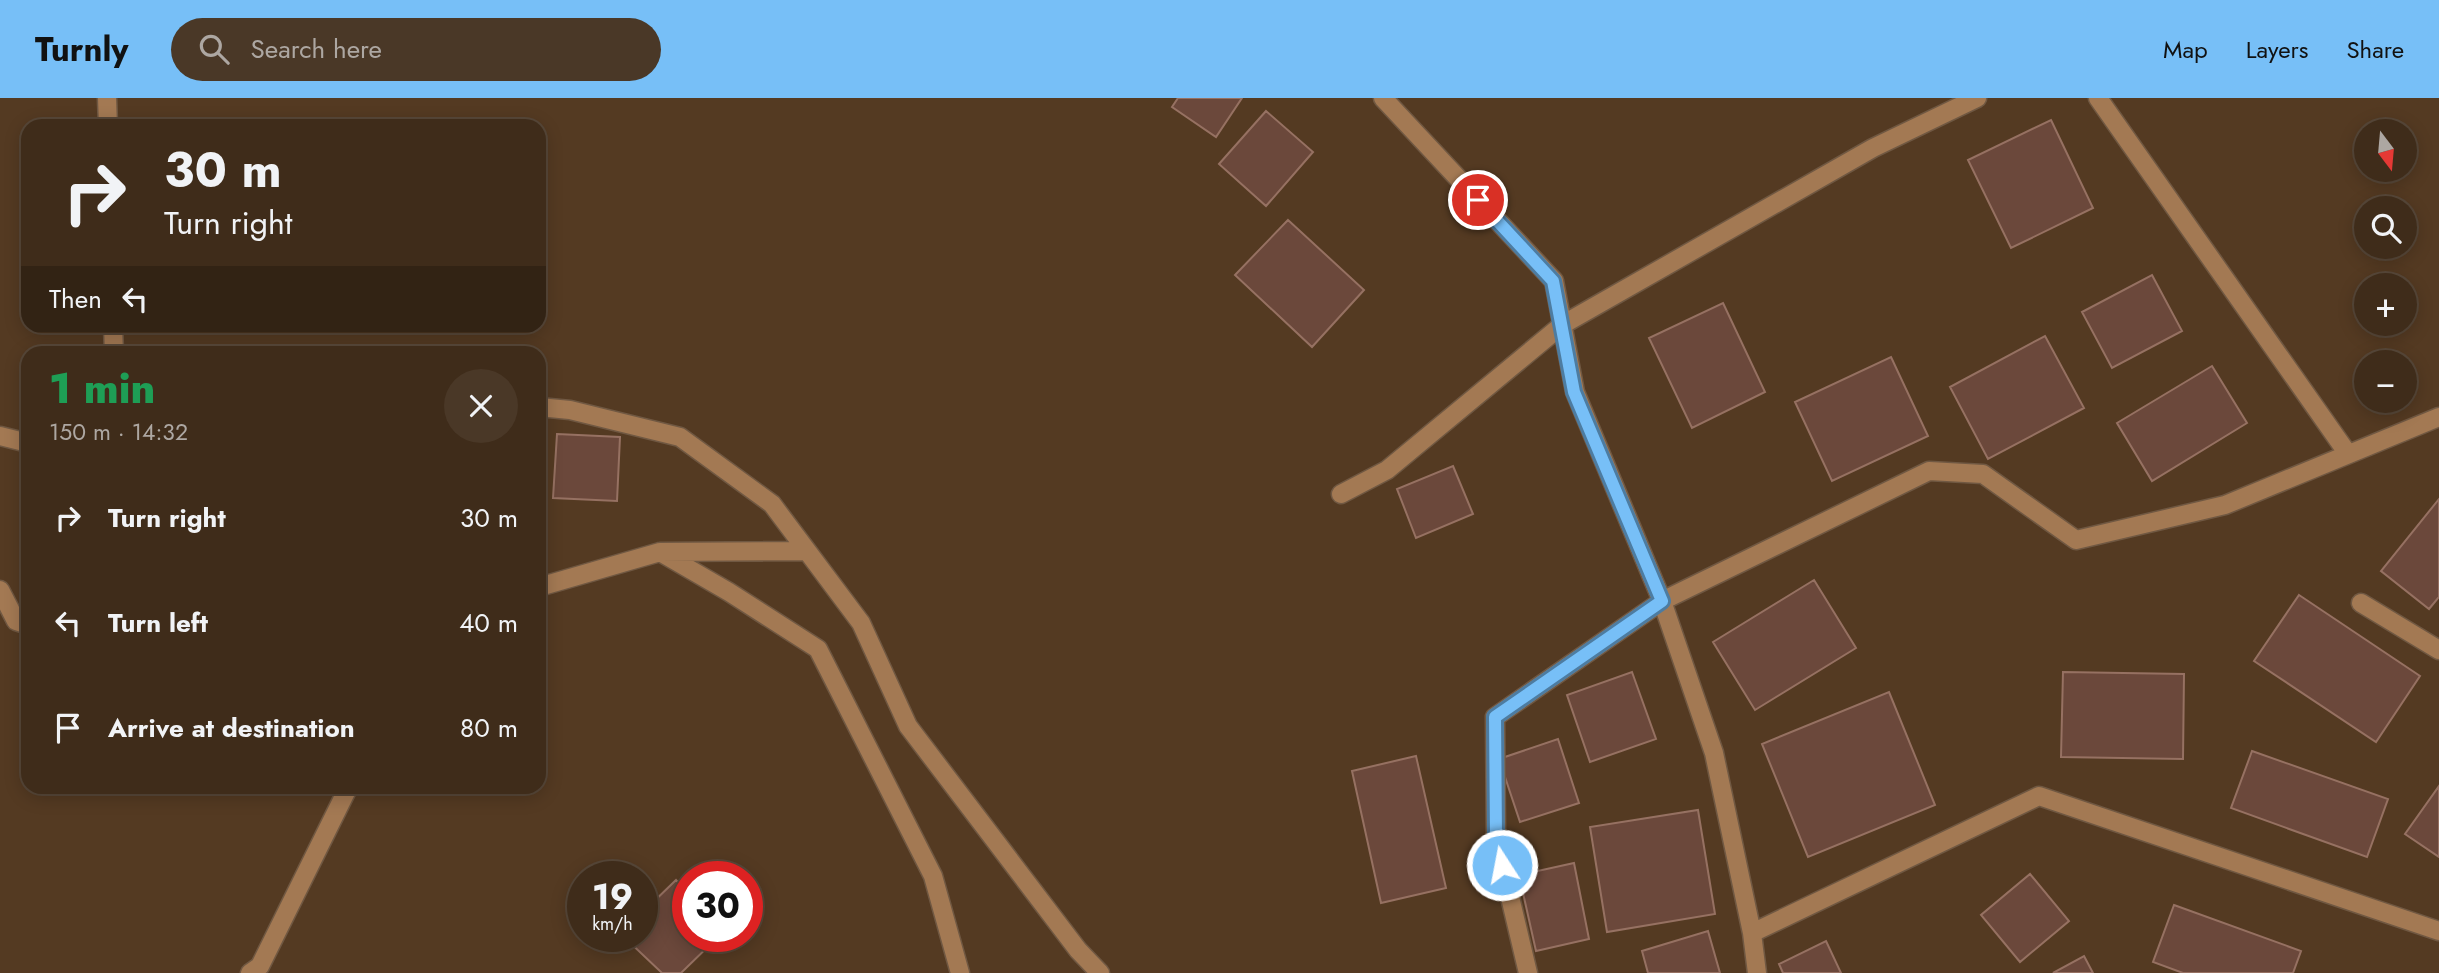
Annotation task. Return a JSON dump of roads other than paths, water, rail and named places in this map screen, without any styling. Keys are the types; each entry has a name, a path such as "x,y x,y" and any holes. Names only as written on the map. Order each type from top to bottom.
{"street":[{"path":"107,98 108,119"},
{"path":"1383,98 1553,281 1574,392 1662,601 1714,753 1752,933 1756,973"},
{"path":"1341,494 1387,470 1562,325 1873,148 1977,98"},
{"path":"2098,98 2348,454"},
{"path":"546,408 570,410 680,437 772,504 861,623 908,726 1077,950 1100,973"},
{"path":"1528,973 1496,838 1495,717 1662,601 1929,471 1983,474 2076,540 2225,505 2439,417"},
{"path":"0,436 21,441"},
{"path":"546,585 660,552 807,551"},
{"path":"660,552 818,649 933,876 960,973"},
{"path":"0,590 16,621 21,623"},
{"path":"2361,603 2439,650"},
{"path":"250,973 260,966 345,794"},
{"path":"1752,933 2039,796 2439,932"}]}
